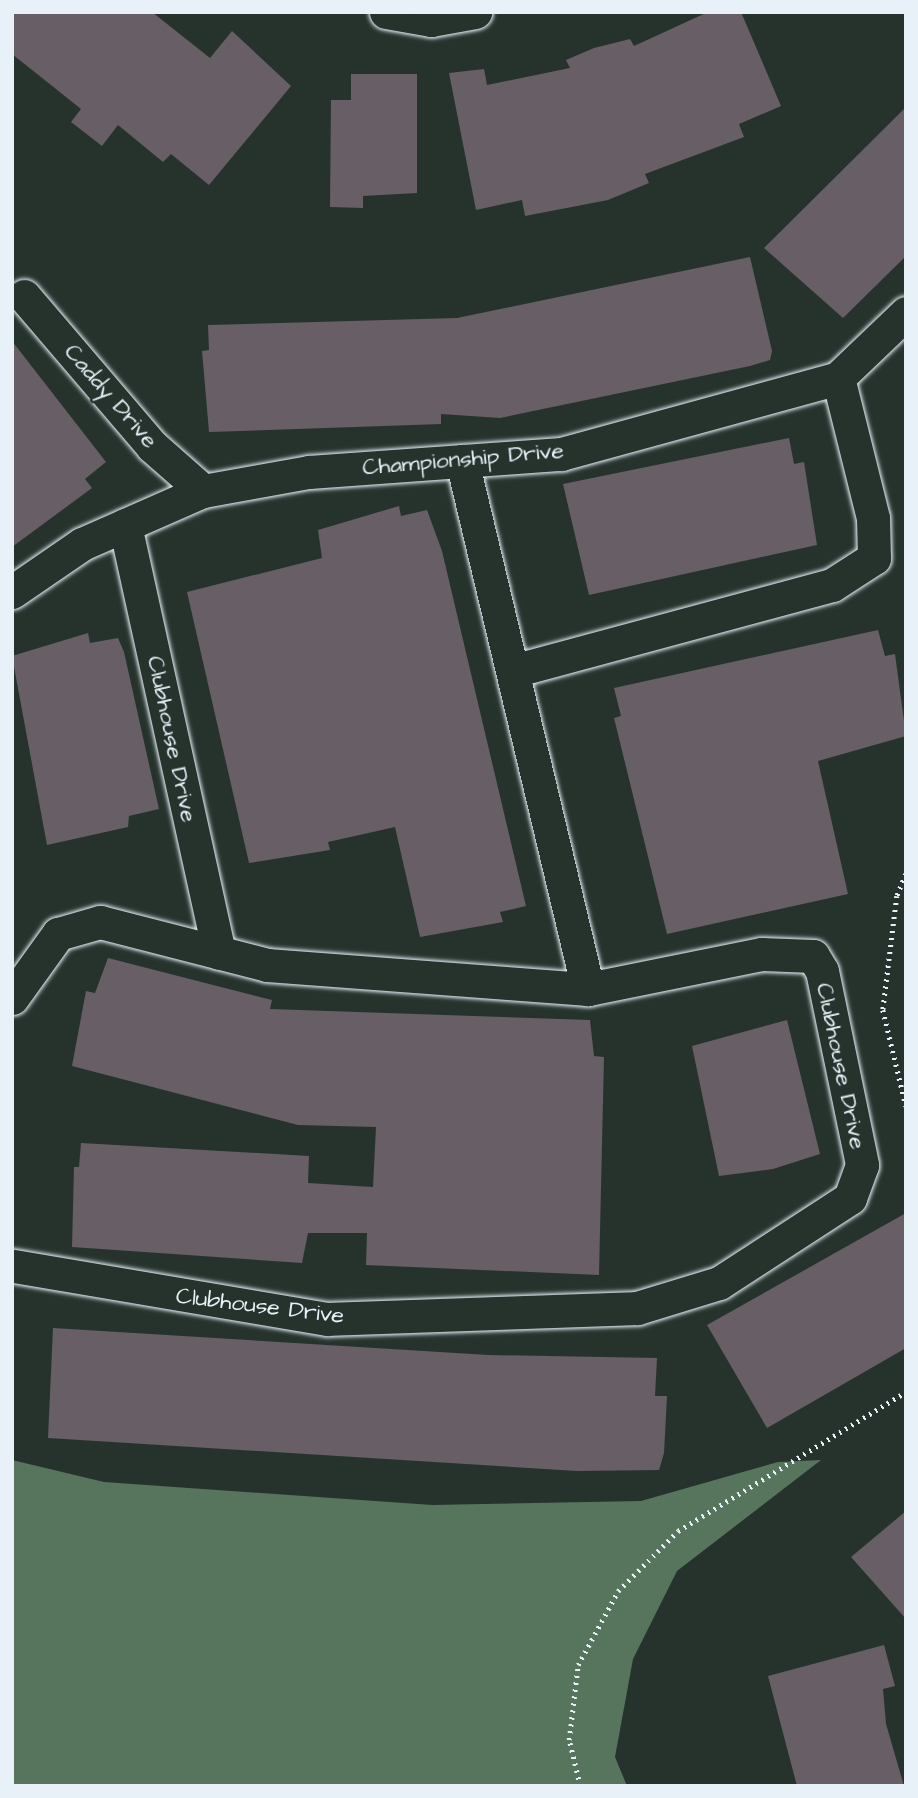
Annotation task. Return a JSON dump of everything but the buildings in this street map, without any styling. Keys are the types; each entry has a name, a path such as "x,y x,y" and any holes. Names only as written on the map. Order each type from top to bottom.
{"street":[{"path":"386,12 431,20 475,12"},
{"name":"Caddy Drive","path":"24,296 152,446 203,491"},
{"name":"Championship Drive","path":"12,592 82,544 203,491 309,472 561,454 838,378 906,313"},
{"path":"513,671 832,585 874,558 873,518 838,378"},
{"path":"463,461 588,989"},
{"name":"Clubhouse Drive","path":"125,525 219,953"},
{"name":"Clubhouse Drive","path":"12,998 58,934 100,922 267,965 588,989 762,954 813,956 822,971 862,1165 850,1198 719,1283 637,1308 327,1319 12,1266"}],"path":[{"path":"906,874 897,897 883,1010 906,1106"},
{"path":"580,1786 569,1740 578,1665 618,1591 678,1531 906,1392"}],"green space":[{"path":"12,1460 104,1482 432,1505 641,1501 778,1462 821,1460 677,1571 633,1659 615,1757 627,1786 12,1786"}]}
